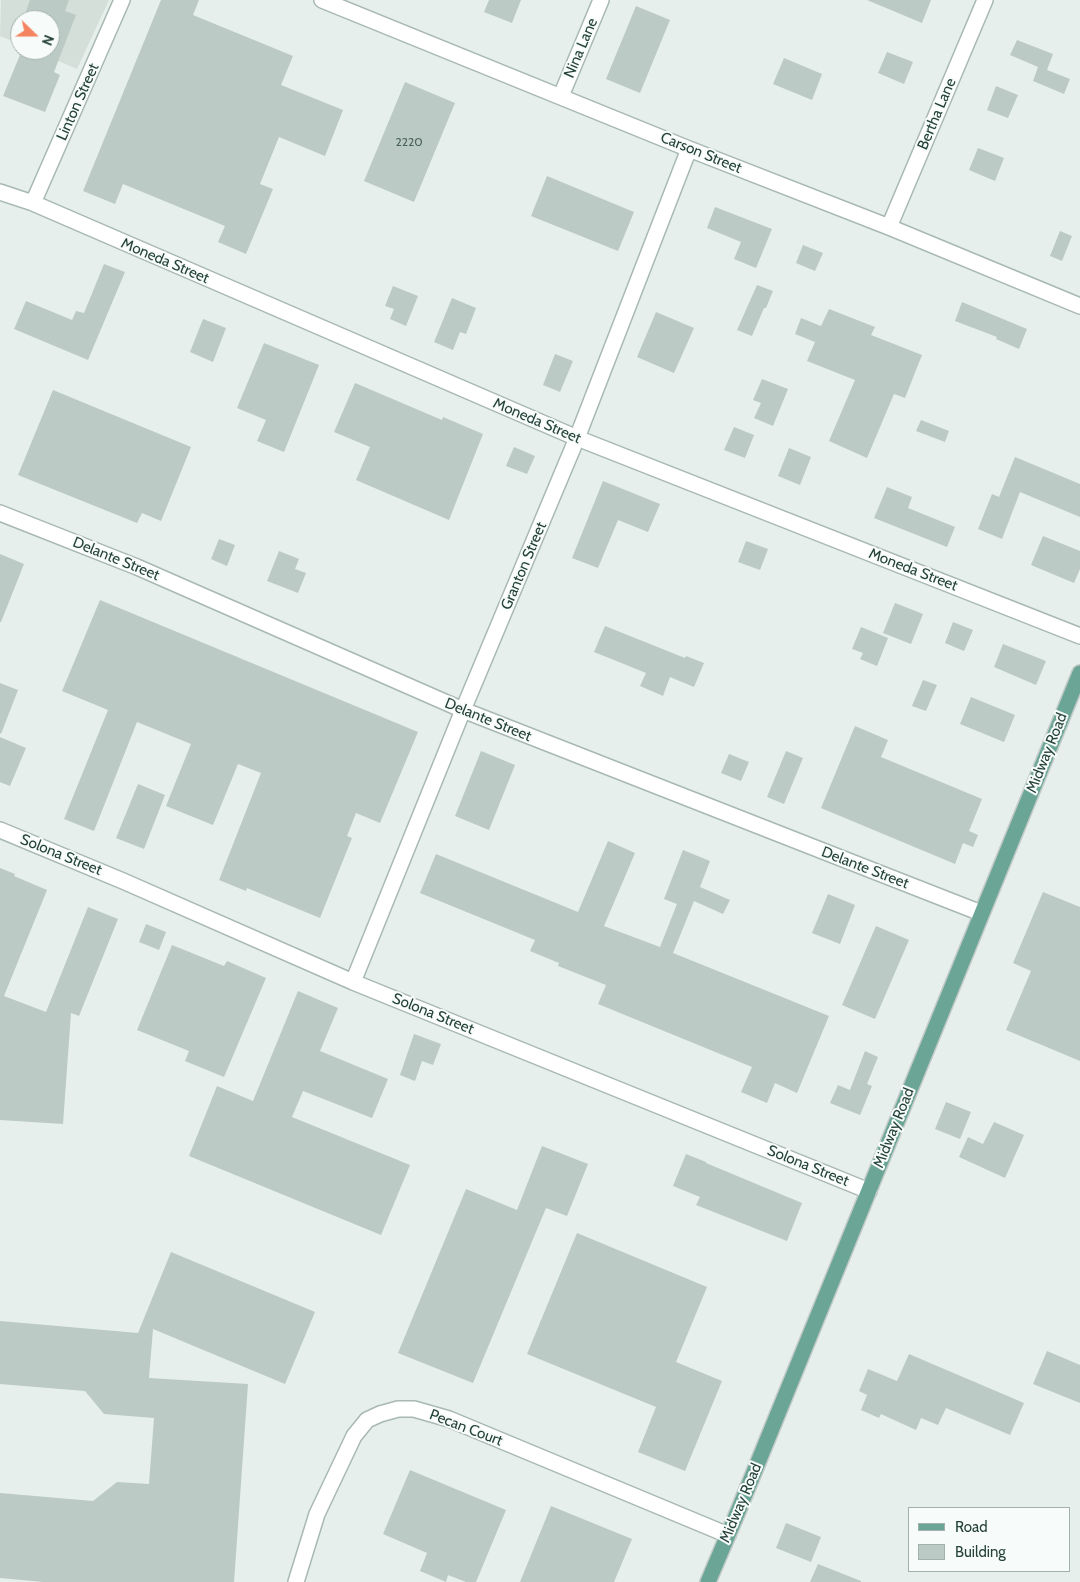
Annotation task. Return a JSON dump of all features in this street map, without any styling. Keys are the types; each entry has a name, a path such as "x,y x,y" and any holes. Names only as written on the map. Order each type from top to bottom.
{"main road":[{"name":"Midway Road","path":"708,1582 1080,673"}],"street":[{"name":"Linton Street","path":"34,203 122,0"},
{"name":"Carson Street","path":"322,0 889,227 1080,306"},
{"name":"Nina Lane","path":"561,96 601,0"},
{"name":"Bertha Lane","path":"889,227 984,0"},
{"name":"Granton Street","path":"353,982 463,710 577,438 690,148"},
{"name":"Moneda Street","path":"0,192 34,203 577,438 1080,636"},
{"name":"Delante Street","path":"0,513 137,566 463,710 981,913"},
{"name":"Solona Street","path":"0,830 123,881 353,982 869,1191"},
{"name":"Pecan Court","path":"296,1582 317,1514 354,1436 367,1420 398,1409 414,1408 449,1419 728,1535"}],"shaded area":[{"path":"1,0 109,0 77,69 56,60 60,60 60,10 10,10 10,40 0,36"}],"building":[{"path":"30,0 69,0 65,11 76,15 60,56 60,10 26,10"},
{"path":"161,0 199,0 193,15 293,56 281,85 343,110 325,156 279,137 260,184 273,189 246,254 218,242 225,226 123,184 115,204 83,191"},
{"path":"489,0 521,0 512,23 484,12"},
{"path":"867,0 931,0 922,23"},
{"path":"636,6 670,20 640,93 606,79"},
{"path":"1017,40 1053,54 1047,70 1070,79 1064,94 1033,81 1038,67 1010,55"},
{"path":"887,52 913,62 904,84 878,73"},
{"path":"784,58 822,74 812,100 773,84"},
{"path":"18,60 59,60 54,72 60,75 45,112 3,96"},
{"path":"405,82 455,103 414,202 364,181"},
{"path":"996,86 1018,95 1008,118 987,110"},
{"path":"978,148 1004,158 995,181 969,170"},
{"path":"547,176 634,212 618,251 531,216"},
{"path":"715,207 772,229 756,268 734,259 741,242 707,228"},
{"path":"1060,231 1072,236 1062,261 1050,256"},
{"path":"803,245 823,253 815,271 796,263"},
{"path":"104,264 125,272 88,360 14,329 26,301 72,320 76,311 84,313"},
{"path":"757,285 773,291 752,336 737,330"},
{"path":"393,286 418,296 406,326 390,319 394,309 385,306"},
{"path":"452,298 476,308 466,334 460,332 453,350 434,342"},
{"path":"962,302 1027,329 1019,349 996,339 997,337 955,321"},
{"path":"829,309 875,327 871,335 922,355 905,398 894,394 867,458 829,441 855,380 807,361 815,342 795,334 801,318 821,326"},
{"path":"656,312 694,328 674,373 637,357"},
{"path":"203,319 226,328 213,362 190,352"},
{"path":"264,343 319,365 284,452 257,441 266,420 237,408"},
{"path":"555,354 573,361 560,392 543,385"},
{"path":"762,379 788,389 773,426 754,418 761,403 753,400"},
{"path":"355,383 442,420 443,417 483,434 449,520 356,480 370,447 334,432"},
{"path":"53,390 191,447 161,521 142,513 137,523 18,475"},
{"path":"921,420 949,431 945,442 916,431"},
{"path":"734,427 754,435 745,458 724,450"},
{"path":"514,447 535,456 527,474 506,466"},
{"path":"789,448 811,457 800,485 778,476"},
{"path":"1015,457 1080,484 1080,517 1020,492 1002,539 978,529 992,494 999,497"},
{"path":"603,481 660,504 648,532 618,520 598,568 572,558"},
{"path":"887,487 912,497 908,508 955,527 947,547 874,518"},
{"path":"1043,536 1080,551 1080,569 1074,583 1031,565"},
{"path":"219,539 235,545 227,566 211,559"},
{"path":"746,541 768,549 760,570 738,562"},
{"path":"279,551 299,559 295,569 306,573 298,593 267,581"},
{"path":"0,554 24,564 1,622 0,622"},
{"path":"100,600 418,732 380,823 356,813 347,836 352,838 320,918 247,888 246,891 219,880 261,773 238,764 213,825 166,806 191,744 137,722 94,831 64,819 108,710 62,691"},
{"path":"895,603 923,614 911,644 883,633"},
{"path":"953,622 973,630 964,651 945,643"},
{"path":"605,626 685,658 686,656 704,663 694,687 670,677 663,696 640,686 646,673 594,652"},
{"path":"861,627 888,638 877,666 860,659 863,653 852,649"},
{"path":"1003,644 1046,661 1036,685 994,667"},
{"path":"923,680 937,685 926,711 912,706"},
{"path":"0,683 18,690 1,734 0,733"},
{"path":"971,697 1015,715 1004,742 960,724"},
{"path":"855,726 888,740 881,757 982,799 969,831 978,835 973,847 963,843 955,864 821,808"},
{"path":"0,737 26,748 10,786 0,782"},
{"path":"481,751 515,765 489,830 455,816"},
{"path":"786,751 803,758 784,804 767,797"},
{"path":"729,754 749,762 741,781 721,773"},
{"path":"138,784 165,795 144,849 116,838"},
{"path":"608,841 635,853 604,926 660,947 677,904 664,899 683,850 710,861 700,887 730,900 723,914 694,901 673,953 829,1016 797,1093 775,1083 767,1103 741,1092 752,1067 598,1004 606,985 558,966 559,963 530,951 535,940 420,893 436,854 578,912"},
{"path":"0,868 47,890 4,996 46,1012 88,907 118,919 79,1016 71,1013 63,1124 0,1120"},
{"path":"1043,892 1080,907 1080,1061 1006,1030 1031,971 1013,963"},
{"path":"828,894 855,905 840,944 812,933"},
{"path":"146,924 166,932 159,950 139,942"},
{"path":"876,926 909,940 875,1019 842,1005"},
{"path":"172,945 224,966 227,961 266,978 224,1077 185,1061 189,1051 137,1030"},
{"path":"298,991 338,1008 320,1051 388,1079 372,1118 303,1091 292,1117 410,1165 381,1235 189,1156 217,1086 253,1101"},
{"path":"414,1034 441,1044 433,1065 422,1061 415,1081 400,1075"},
{"path":"865,1051 878,1057 867,1084 872,1086 860,1115 830,1103 838,1085 850,1090"},
{"path":"946,1102 971,1112 960,1139 935,1129"},
{"path":"994,1122 1024,1135 1005,1178 959,1157 968,1137 983,1144"},
{"path":"542,1146 588,1164 567,1216 546,1208 473,1383 398,1353 466,1189 517,1210"},
{"path":"686,1154 802,1203 787,1241 696,1205 700,1197 673,1186"},
{"path":"577,1233 707,1287 676,1362 722,1381 685,1471 638,1452 656,1407 527,1354"},
{"path":"171,1252 315,1312 285,1384 153,1329 149,1378 248,1384 234,1582 43,1582 0,1578 0,1493 93,1501 117,1482 149,1484 154,1418 104,1414 85,1391 0,1384 0,1321 138,1333"},
{"path":"1047,1351 1080,1365 1080,1403 1033,1384"},
{"path":"909,1354 1024,1403 1010,1435 946,1408 938,1425 921,1418 916,1430 881,1414 879,1418 861,1410 867,1395 859,1391 868,1369 897,1381"},
{"path":"410,1470 506,1510 476,1582 466,1582 448,1575 446,1582 420,1571 427,1553 383,1534"},
{"path":"551,1506 632,1539 614,1582 520,1582"},
{"path":"786,1523 821,1537 811,1562 776,1548"},
{"path":"818,1564 861,1581 861,1582 810,1582"}]}
